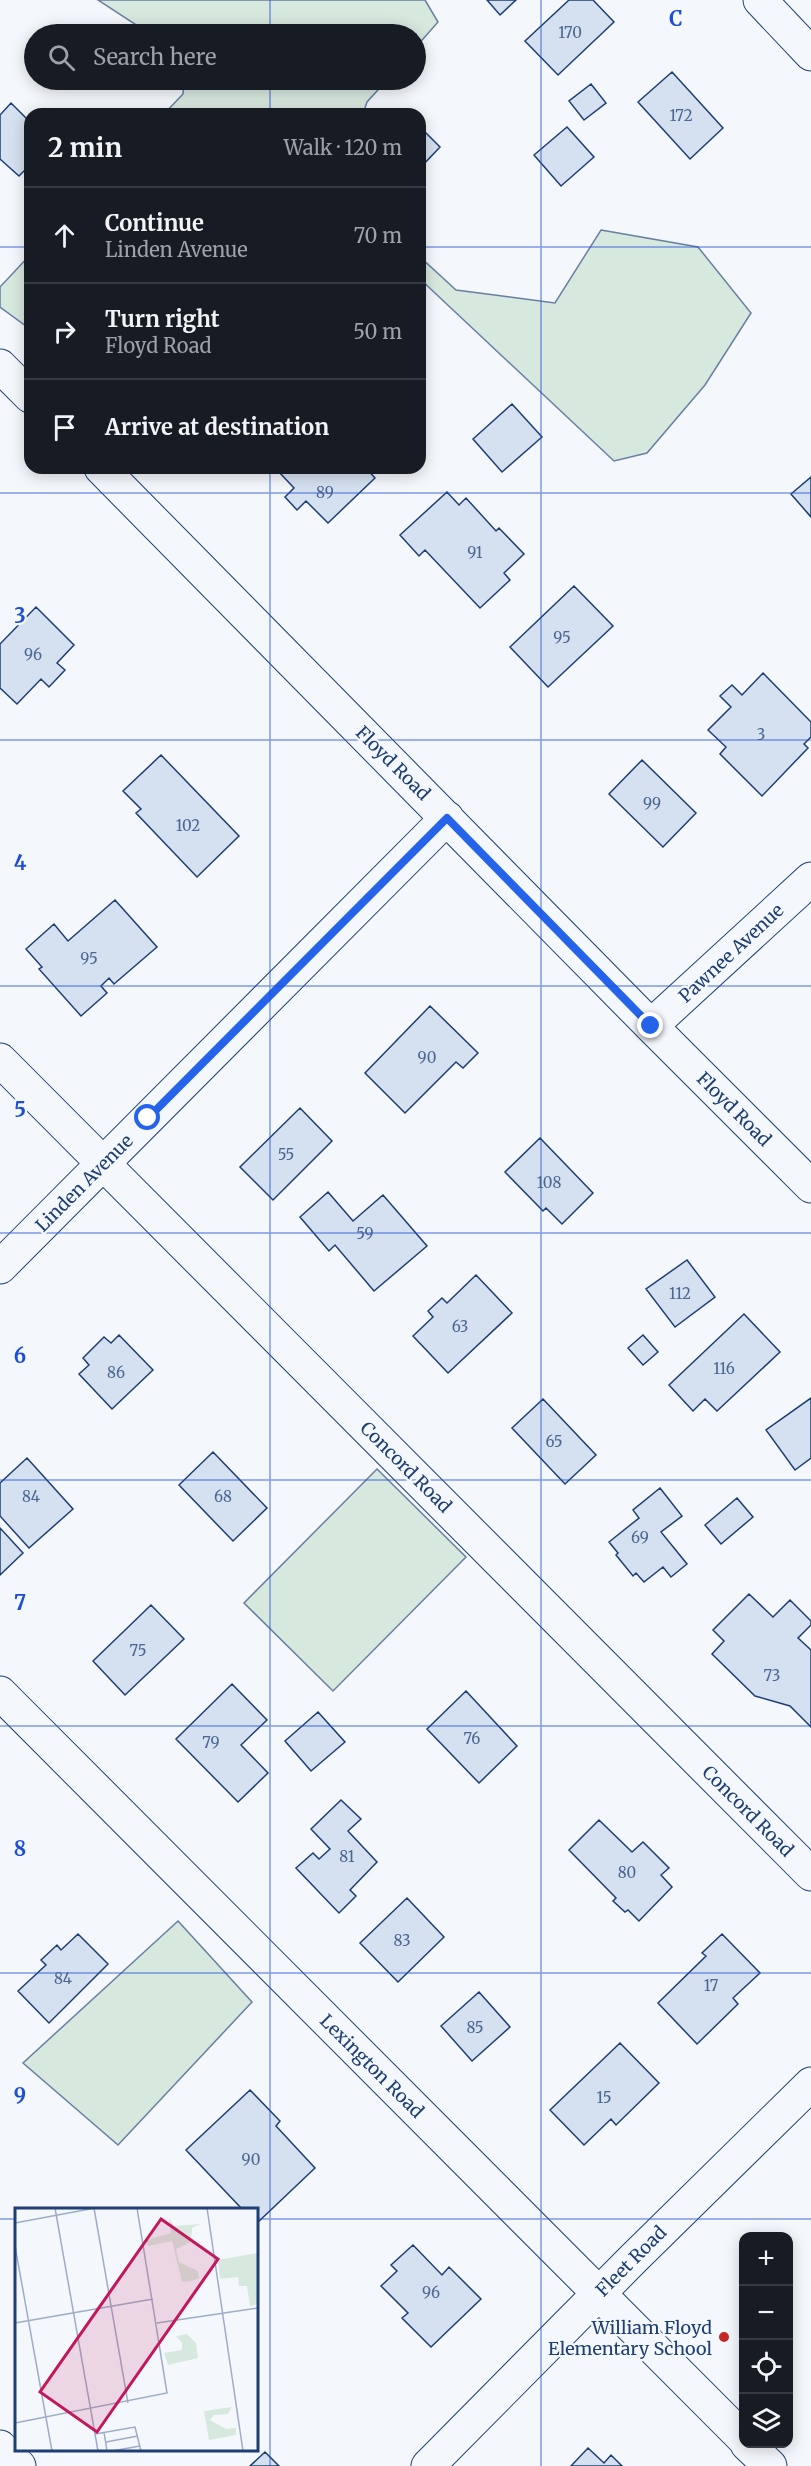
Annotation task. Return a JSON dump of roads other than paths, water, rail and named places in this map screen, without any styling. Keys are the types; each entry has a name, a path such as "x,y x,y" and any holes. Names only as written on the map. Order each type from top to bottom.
{"street":[{"path":"760,0 811,54"},
{"path":"0,366 24,390"},
{"name":"Floyd Road","path":"107,474 811,1186"},
{"name":"Linden Avenue","path":"0,1267 447,818"},
{"name":"Pawnee Avenue","path":"651,1026 811,879"},
{"name":"Concord Road","path":"0,1060 811,1874"},
{"name":"Lexington Road","path":"0,1693 739,2434"},
{"name":"Fleet Road","path":"428,2466 811,2084"},
{"path":"0,2447 19,2466"},
{"path":"751,2448 770,2466"}],"place":[{"name":"William Floyd Elementary School","path":"724,2337"}]}
